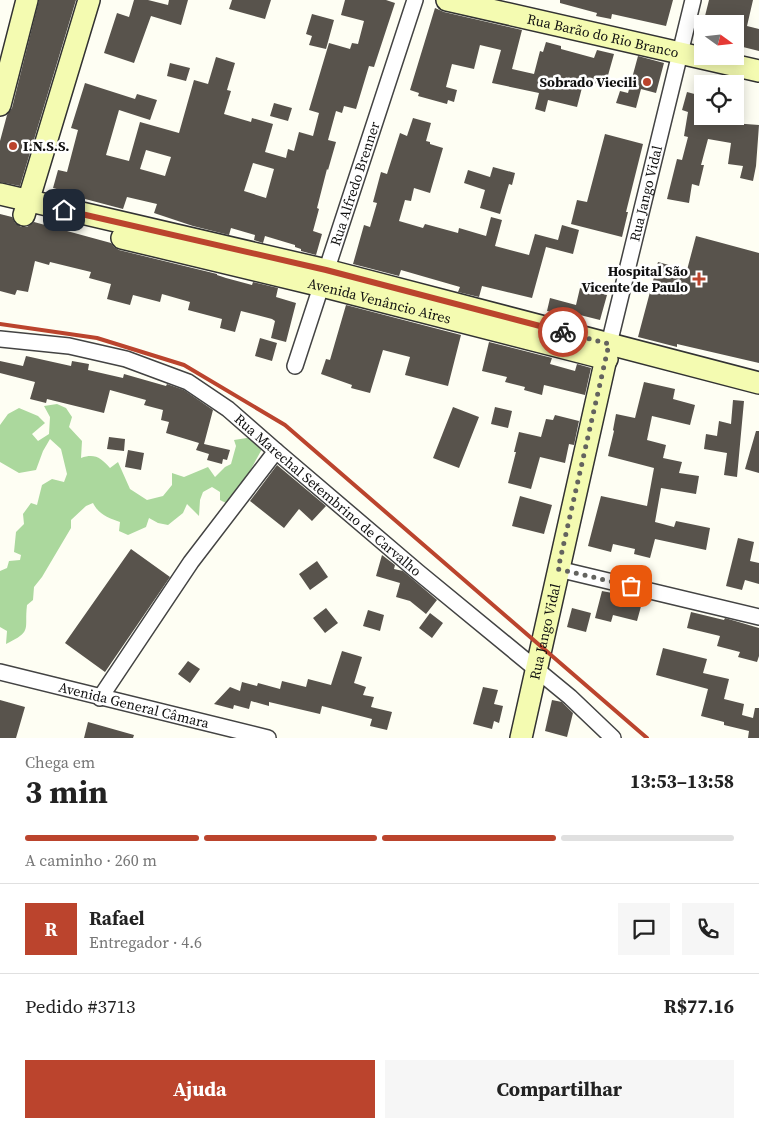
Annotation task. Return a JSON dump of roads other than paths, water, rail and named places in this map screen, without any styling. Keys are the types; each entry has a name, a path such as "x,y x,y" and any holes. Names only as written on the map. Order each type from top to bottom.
{"main road":[{"path":"0,105 27,0"},
{"path":"26,208 89,0"},
{"name":"Rua Barão do Rio Branco","path":"447,0 759,71"},
{"name":"Avenida Venâncio Aires","path":"0,194 26,208 324,278 607,351 759,383"},
{"name":"Avenida Venâncio Aires","path":"0,209 26,208"},
{"name":"Avenida Venâncio Aires","path":"607,351 759,397"},
{"name":"Rua Jango Vidal","path":"521,738 607,351"}],"street":[{"name":"Rua Alfredo Brenner","path":"296,366 415,0"},
{"name":"Rua Jango Vidal","path":"607,351 694,0"},
{"name":"Rua Marechal Setembrino de Carvalho","path":"0,340 69,346 126,359 188,382 228,409 536,671 570,697 613,738"},
{"path":"100,698 191,562 276,451"},
{"path":"558,569 759,617"},
{"name":"Avenida General Câmara","path":"0,672 268,738"}],"railway":[{"path":"0,324 97,338 184,365 285,425 647,738"}],"place":[{"name":"Sobrado Viecili","path":"647,82"},
{"name":"I.N.S.S.","path":"13,146"},
{"name":"Hospital São Vicente de Paulo","path":"699,279"}]}
